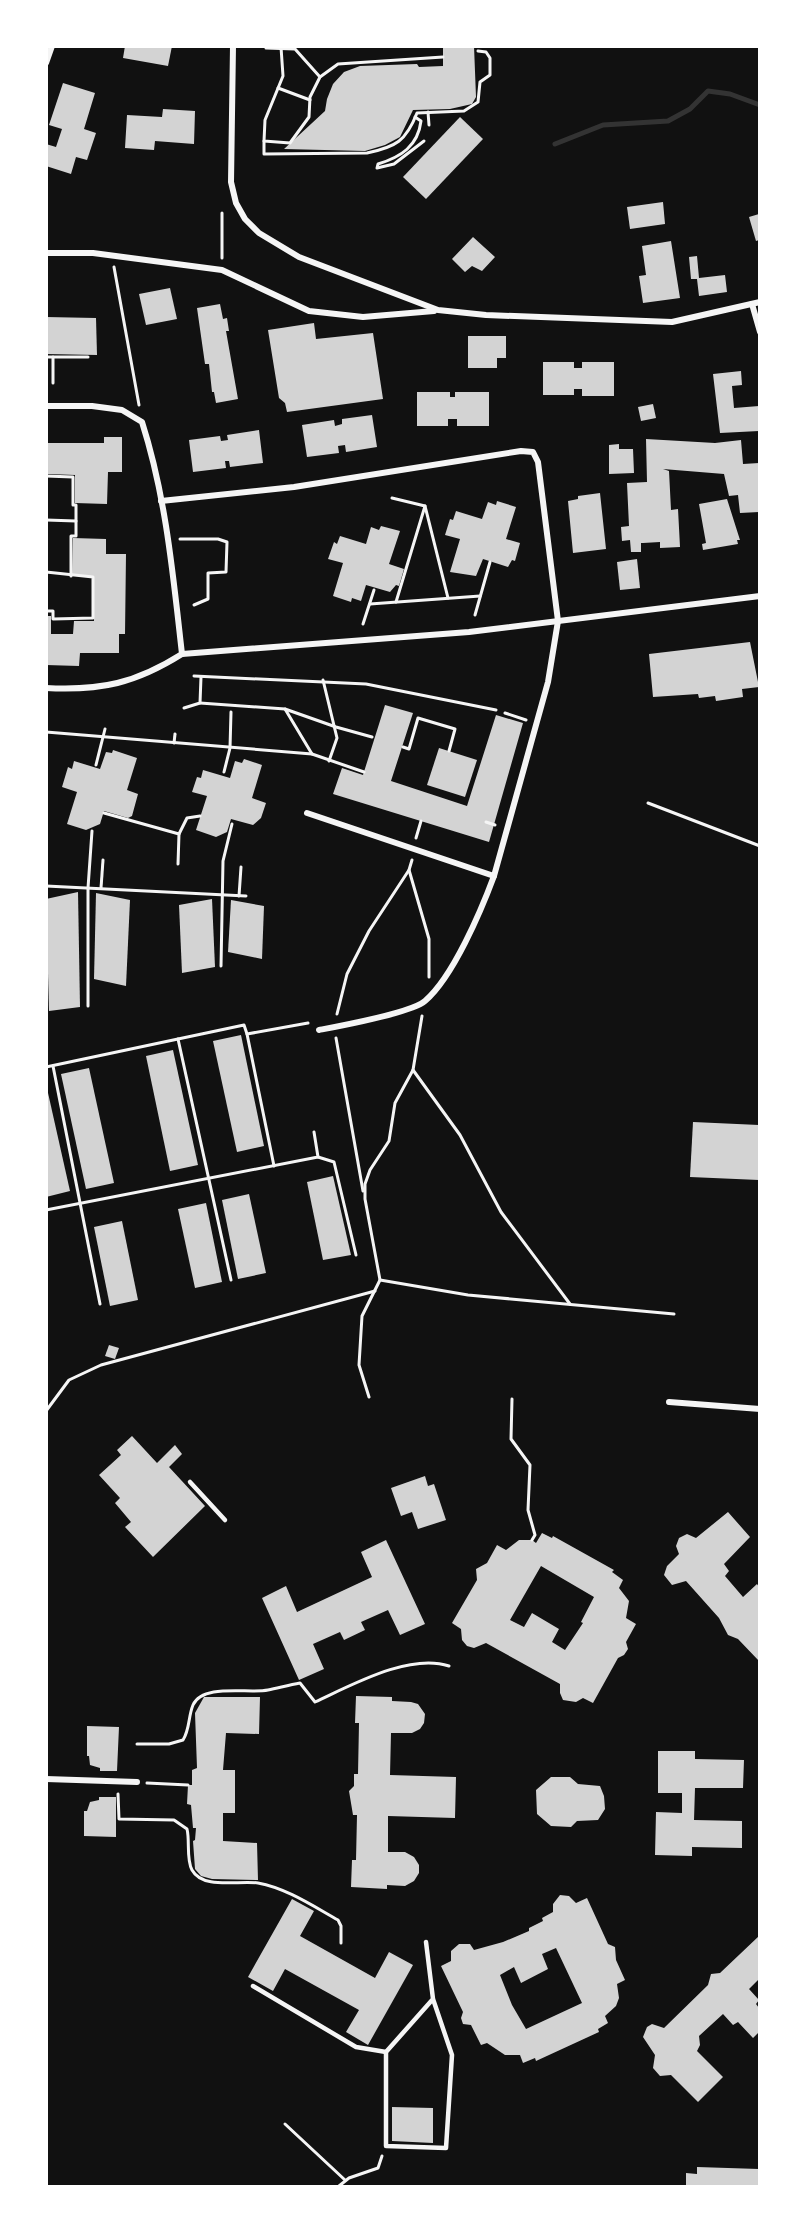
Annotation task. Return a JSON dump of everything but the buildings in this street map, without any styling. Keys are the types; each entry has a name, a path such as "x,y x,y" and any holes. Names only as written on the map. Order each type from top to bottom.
{"street":[{"path":"46,63 52,46"},
{"path":"233,46 231,182 236,203 245,219 259,233 299,257 438,310"},
{"path":"46,253 112,256 222,270 309,311 363,317 438,310 486,315 672,322 756,303 759,332"},
{"path":"46,406 122,410 142,422 170,547 182,654"},
{"path":"161,501 294,486 521,451 533,452 538,462 558,621 548,682 494,876 454,966 424,1002 385,1016 319,1030"},
{"path":"46,688 82,690 117,684 151,673 182,654 469,632 759,596"},
{"path":"307,813 494,876"},
{"path":"669,1402 759,1409"},
{"path":"46,1779 137,1782"}],"lane":[{"path":"190,1482 225,1520"},
{"path":"426,1942 433,1999 452,2055 446,2148 386,2146 387,2052 433,1999"},
{"path":"253,1986 356,2047 387,2052"}],"path":[{"path":"281,47 283,76 265,120 264,154 367,153 399,142 409,131 417,113 464,111 478,102 480,82 490,75 486,52 478,51"},
{"path":"266,48 295,49 320,76"},
{"path":"264,141 290,143 309,117 310,100 320,76 338,64 443,57"},
{"path":"278,88 310,100"},
{"path":"428,112 429,125"},
{"path":"415,117 421,121 419,135 411,146 392,160 378,164 377,168 394,164 424,141"},
{"path":"222,213 222,258"},
{"path":"112,256 142,422"},
{"path":"46,357 88,357"},
{"path":"53,357 53,383"},
{"path":"46,476 73,477 76,536 71,536 71,576"},
{"path":"392,498 425,506"},
{"path":"425,506 448,598"},
{"path":"396,602 425,506"},
{"path":"46,520 76,521"},
{"path":"180,539 218,539 227,542 226,572 208,573 208,599 194,604"},
{"path":"475,615 490,562"},
{"path":"46,572 93,577 93,618 53,619 53,611 46,611"},
{"path":"363,624 374,590"},
{"path":"370,604 480,596"},
{"path":"194,676 322,680 388,687 496,710"},
{"path":"200,704 201,676"},
{"path":"322,680 336,727 336,745 329,760"},
{"path":"184,708 200,704 285,709 372,737"},
{"path":"285,709 312,754"},
{"path":"224,772 230,748 231,711"},
{"path":"505,713 535,723"},
{"path":"403,747 409,749 418,718 455,729 449,751"},
{"path":"96,765 105,729"},
{"path":"46,732 312,754 364,772"},
{"path":"174,743 175,734"},
{"path":"648,803 759,846"},
{"path":"104,813 179,834"},
{"path":"178,864 179,834 187,819 200,816"},
{"path":"221,966 223,861 232,824"},
{"path":"88,1006 88,888 92,831"},
{"path":"413,855 409,870 429,939 431,968 429,979"},
{"path":"101,888 103,860"},
{"path":"239,896 241,867"},
{"path":"46,886 246,896"},
{"path":"369,1397 359,1365 362,1316 380,1280 365,1199 365,1184 370,1170 389,1141 395,1103 413,1070 424,1002"},
{"path":"247,1034 308,1023"},
{"path":"46,1067 244,1025 274,1166"},
{"path":"178,1039 231,1280"},
{"path":"53,1066 100,1304"},
{"path":"413,1070 460,1135 501,1212 571,1306"},
{"path":"314,1132 318,1157"},
{"path":"46,1210 318,1157 334,1162 356,1255"},
{"path":"380,1280 468,1294 571,1306 674,1314"},
{"path":"46,1411 69,1380 100,1365 375,1291"},
{"path":"512,1399 511,1439 530,1465 528,1510 535,1535 532,1540"},
{"path":"137,1744 152,1742 169,1744 183,1740 189,1731 193,1704 201,1696 214,1691 267,1690 300,1683 315,1701 379,1673 410,1665 449,1666"},
{"path":"160,1784 188,1785"},
{"path":"109,1794 120,1794 119,1819 174,1820 187,1828 191,1869 196,1875 208,1882 259,1884 296,1897 338,1920 341,1926 341,1943"},
{"path":"285,2124 345,2180"},
{"path":"339,2187 345,2180 378,2168 386,2146"}],"waterway":[{"path":"555,144 603,125 668,121 690,109 708,91 730,94 760,105"}]}
